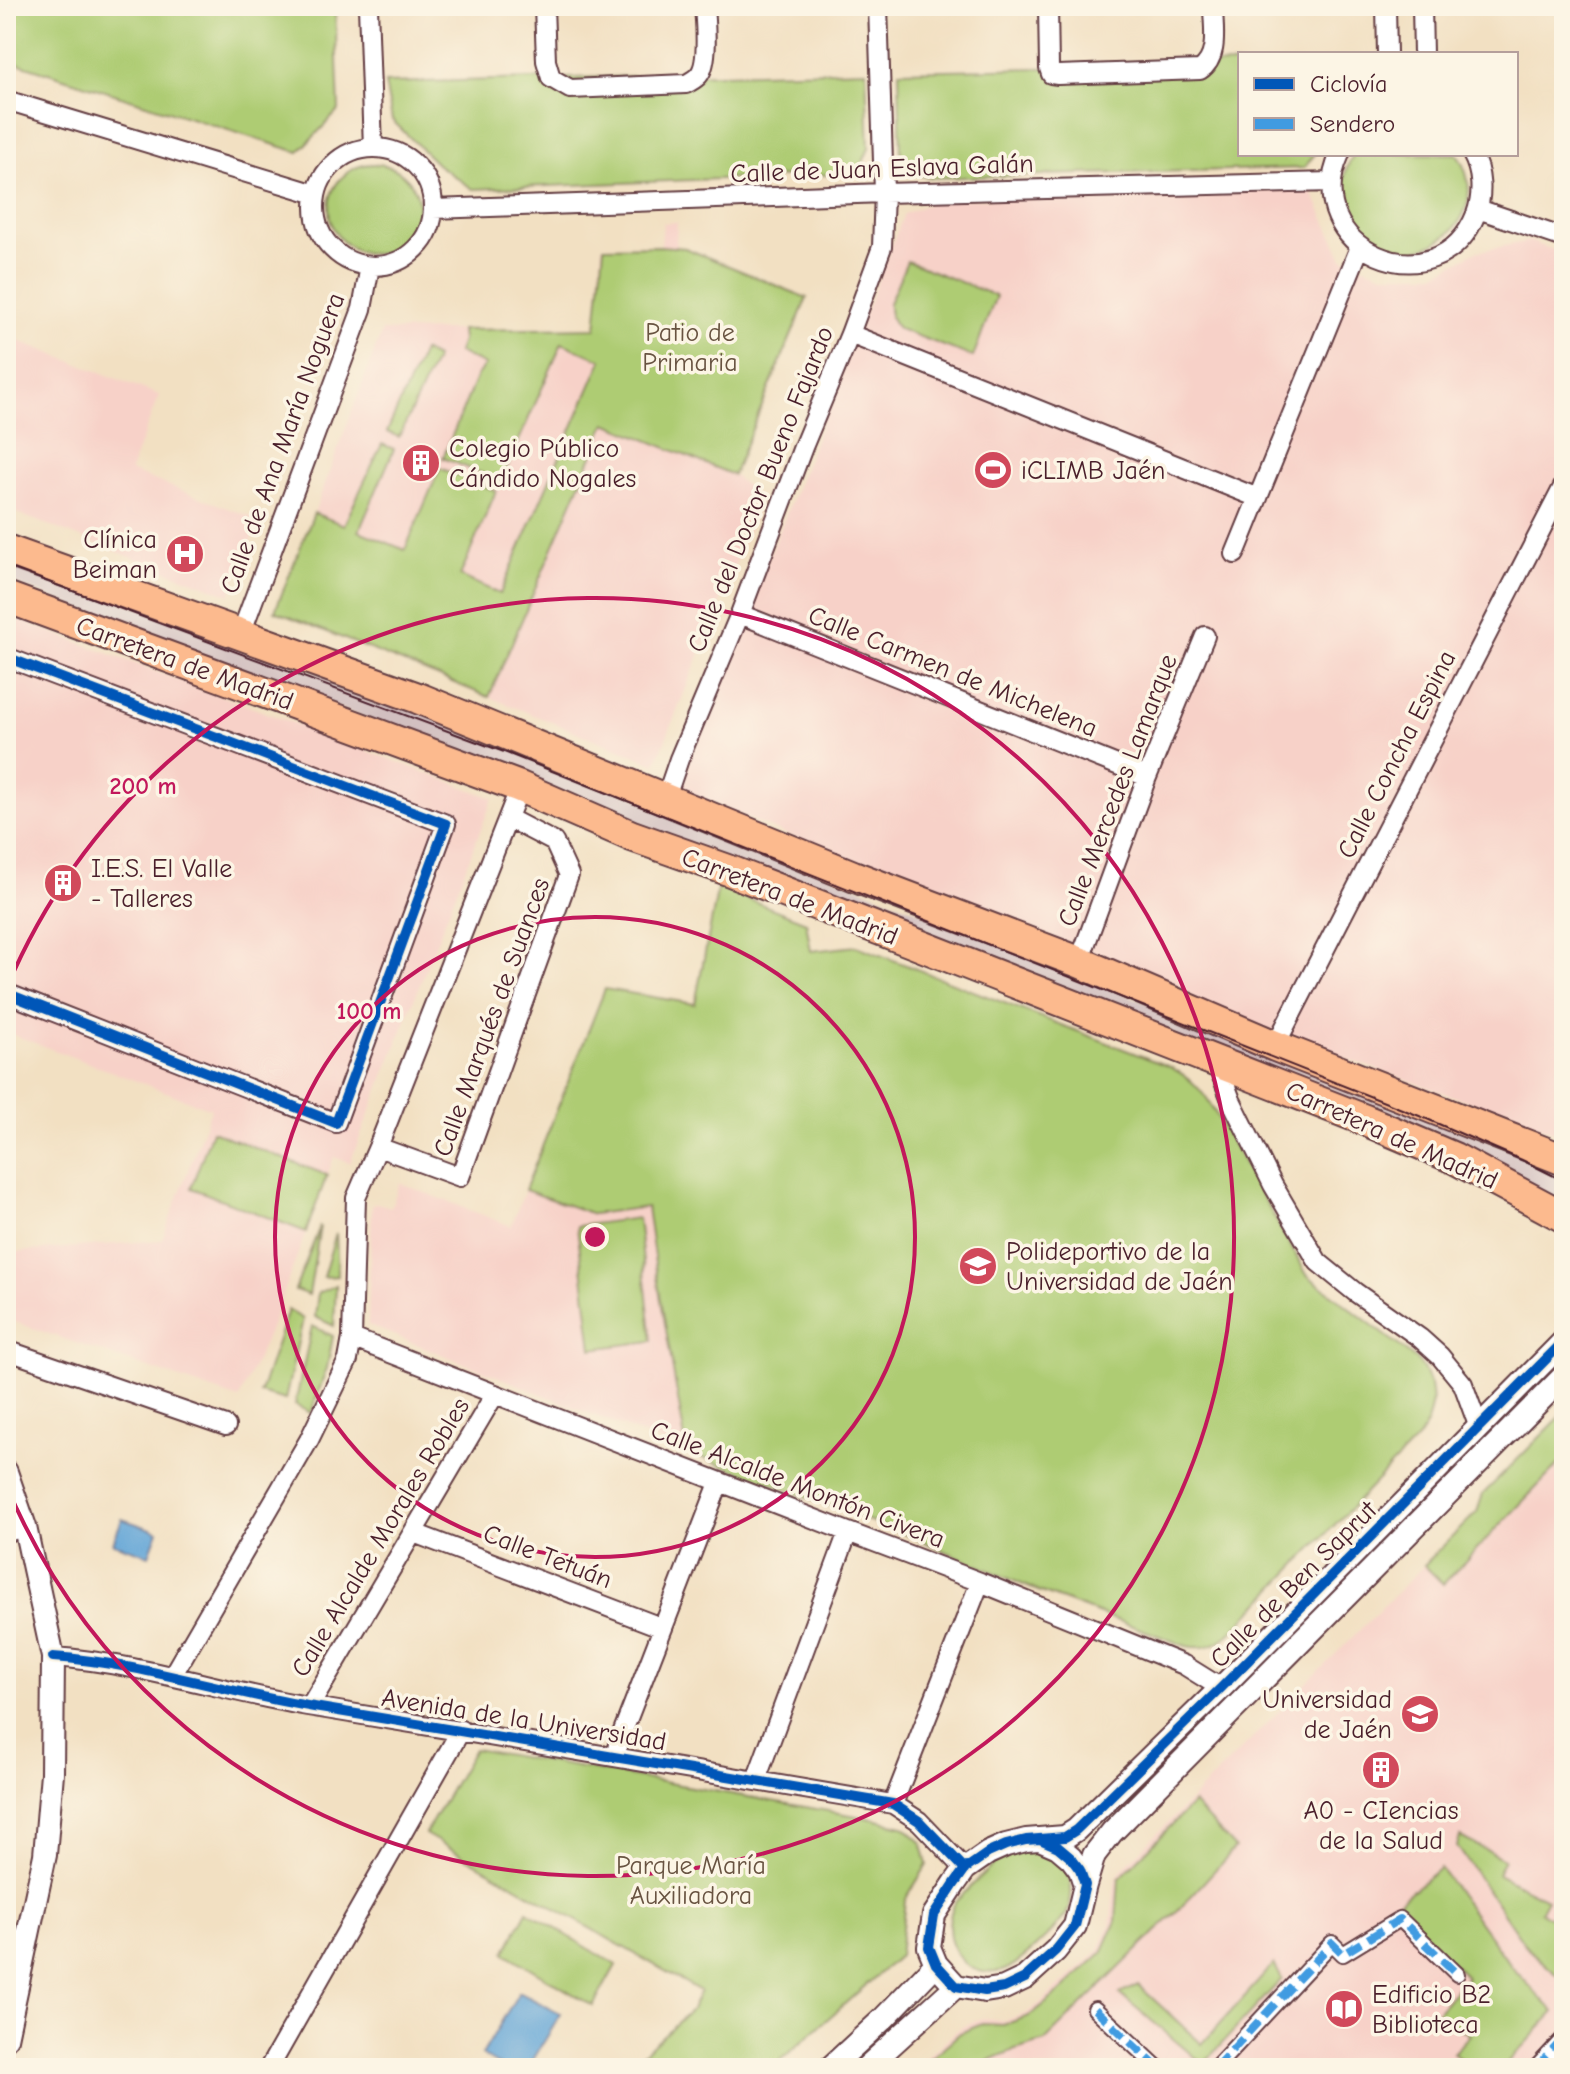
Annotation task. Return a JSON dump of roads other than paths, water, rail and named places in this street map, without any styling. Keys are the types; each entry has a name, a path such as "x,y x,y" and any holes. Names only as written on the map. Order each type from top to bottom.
{"highway":[{"name":"Carretera de Madrid","path":"6,550 418,698 853,876 1079,962 1275,1046 1564,1160"},
{"name":"Carretera de Madrid","path":"6,597 520,787 632,836 728,870 1216,1061 1454,1158 1564,1217"}],"street":[{"path":"368,6 373,148"},
{"path":"544,6 546,61 551,78 570,89 686,84 699,76 705,55 704,6"},
{"name":"Calle del Doctor Bueno Fajardo","path":"665,800 882,247 884,193 878,6"},
{"path":"1048,6 1051,74 1200,70 1208,65 1213,48 1213,6"},
{"path":"1386,6 1387,52"},
{"path":"1422,6 1423,52"},
{"path":"6,100 316,194"},
{"path":"373,148 392,151 409,159 422,172 431,190 433,209 428,232 414,251 393,263 370,266 353,263 338,255 326,243 315,211 316,194 324,176 337,161 353,151 373,148"},
{"path":"1339,156 1332,194 1338,218 1351,238 1371,254 1410,263 1435,257 1457,243 1473,221 1481,192 1480,175 1473,156"},
{"name":"Calle de Juan Eslava Galán","path":"433,209 884,193 1332,182"},
{"path":"1478,209 1564,238"},
{"path":"1235,554 1360,247"},
{"name":"Calle de Ana María Noguera","path":"240,636 362,309 370,266"},
{"path":"850,334 1258,498"},
{"name":"Calle Concha Espina","path":"1275,1046 1564,485"},
{"name":"Calle Carmen de Michelena","path":"740,614 1147,777"},
{"name":"Calle Mercedes Lamarque","path":"1079,962 1147,777 1205,636"},
{"path":"6,657 446,824 336,1123 6,993"},
{"path":"172,1676 309,1440 348,1360 352,1338 356,1198 520,787"},
{"name":"Calle Marqués de Suances","path":"378,1147 460,1177 569,875 554,842 508,818"},
{"path":"1216,1061 1231,1100 1273,1185 1318,1262 1440,1356 1463,1384 1479,1428"},
{"name":"Calle Alcalde Montón Civera","path":"352,1338 980,1582 1184,1665 1221,1688"},
{"name":"Calle de Ben Saprut","path":"1042,1840 1065,1837 1076,1830 1564,1341"},
{"path":"6,1350 226,1426"},
{"name":"Calle de Ben Saprut","path":"1085,1885 1094,1855 1112,1832 1564,1376"},
{"name":"Calle Alcalde Morales Robles","path":"310,1706 495,1394"},
{"path":"6,1472 15,1529 53,1657 52,1773 45,1855 6,2038"},
{"path":"616,1756 719,1483"},
{"path":"756,1780 848,1532"},
{"name":"Calle Tetuán","path":"414,1533 663,1628"},
{"path":"893,1804 980,1582"},
{"name":"Avenida de la Universidad","path":"53,1657 172,1676 310,1706 893,1804 919,1821 965,1869"},
{"path":"269,2068 461,1730"},
{"path":"1026,1840 1042,1840 1058,1847 1071,1858 1080,1870 1085,1885 1075,1926 1056,1950 1025,1978 1004,1988 985,1991 956,1986 936,1964 929,1947 934,1915 965,1869 988,1853 1026,1840"},
{"path":"1215,2068 1332,1943 1343,1954 1400,1919 1457,1974"},
{"path":"830,2068 936,1964"},
{"path":"866,2068 956,1986"},
{"path":"1095,2009 1158,2068"},
{"path":"1536,2068 1564,2038"}],"water":[{"path":"122,1519 158,1531 149,1555 113,1543"},
{"path":"519,1992 561,2014 528,2068 504,2068 482,2055"}],"tram line":[{"path":"6,566 504,752 1427,1119 1564,1181"}],"place":[{"name":"Colegio Público Cándido Nogales","path":"421,463"},
{"name":"iCLIMB Jaén","path":"993,470"},
{"name":"Clínica Beiman","path":"185,554"},
{"name":"I.E.S. El Valle - Talleres","path":"63,883"},
{"name":"Polideportivo de la Universidad de Jaén","path":"978,1266"},
{"name":"Universidad de Jaén","path":"1420,1714"},
{"name":"A0 - CIencias de la Salud","path":"1381,1770"},
{"name":"Edificio B2 Biblioteca","path":"1344,2009"}],"park label":[{"name":"Patio de Primaria","path":"690,347"},
{"name":"Parque María Auxiliadora","path":"691,1880"}]}
